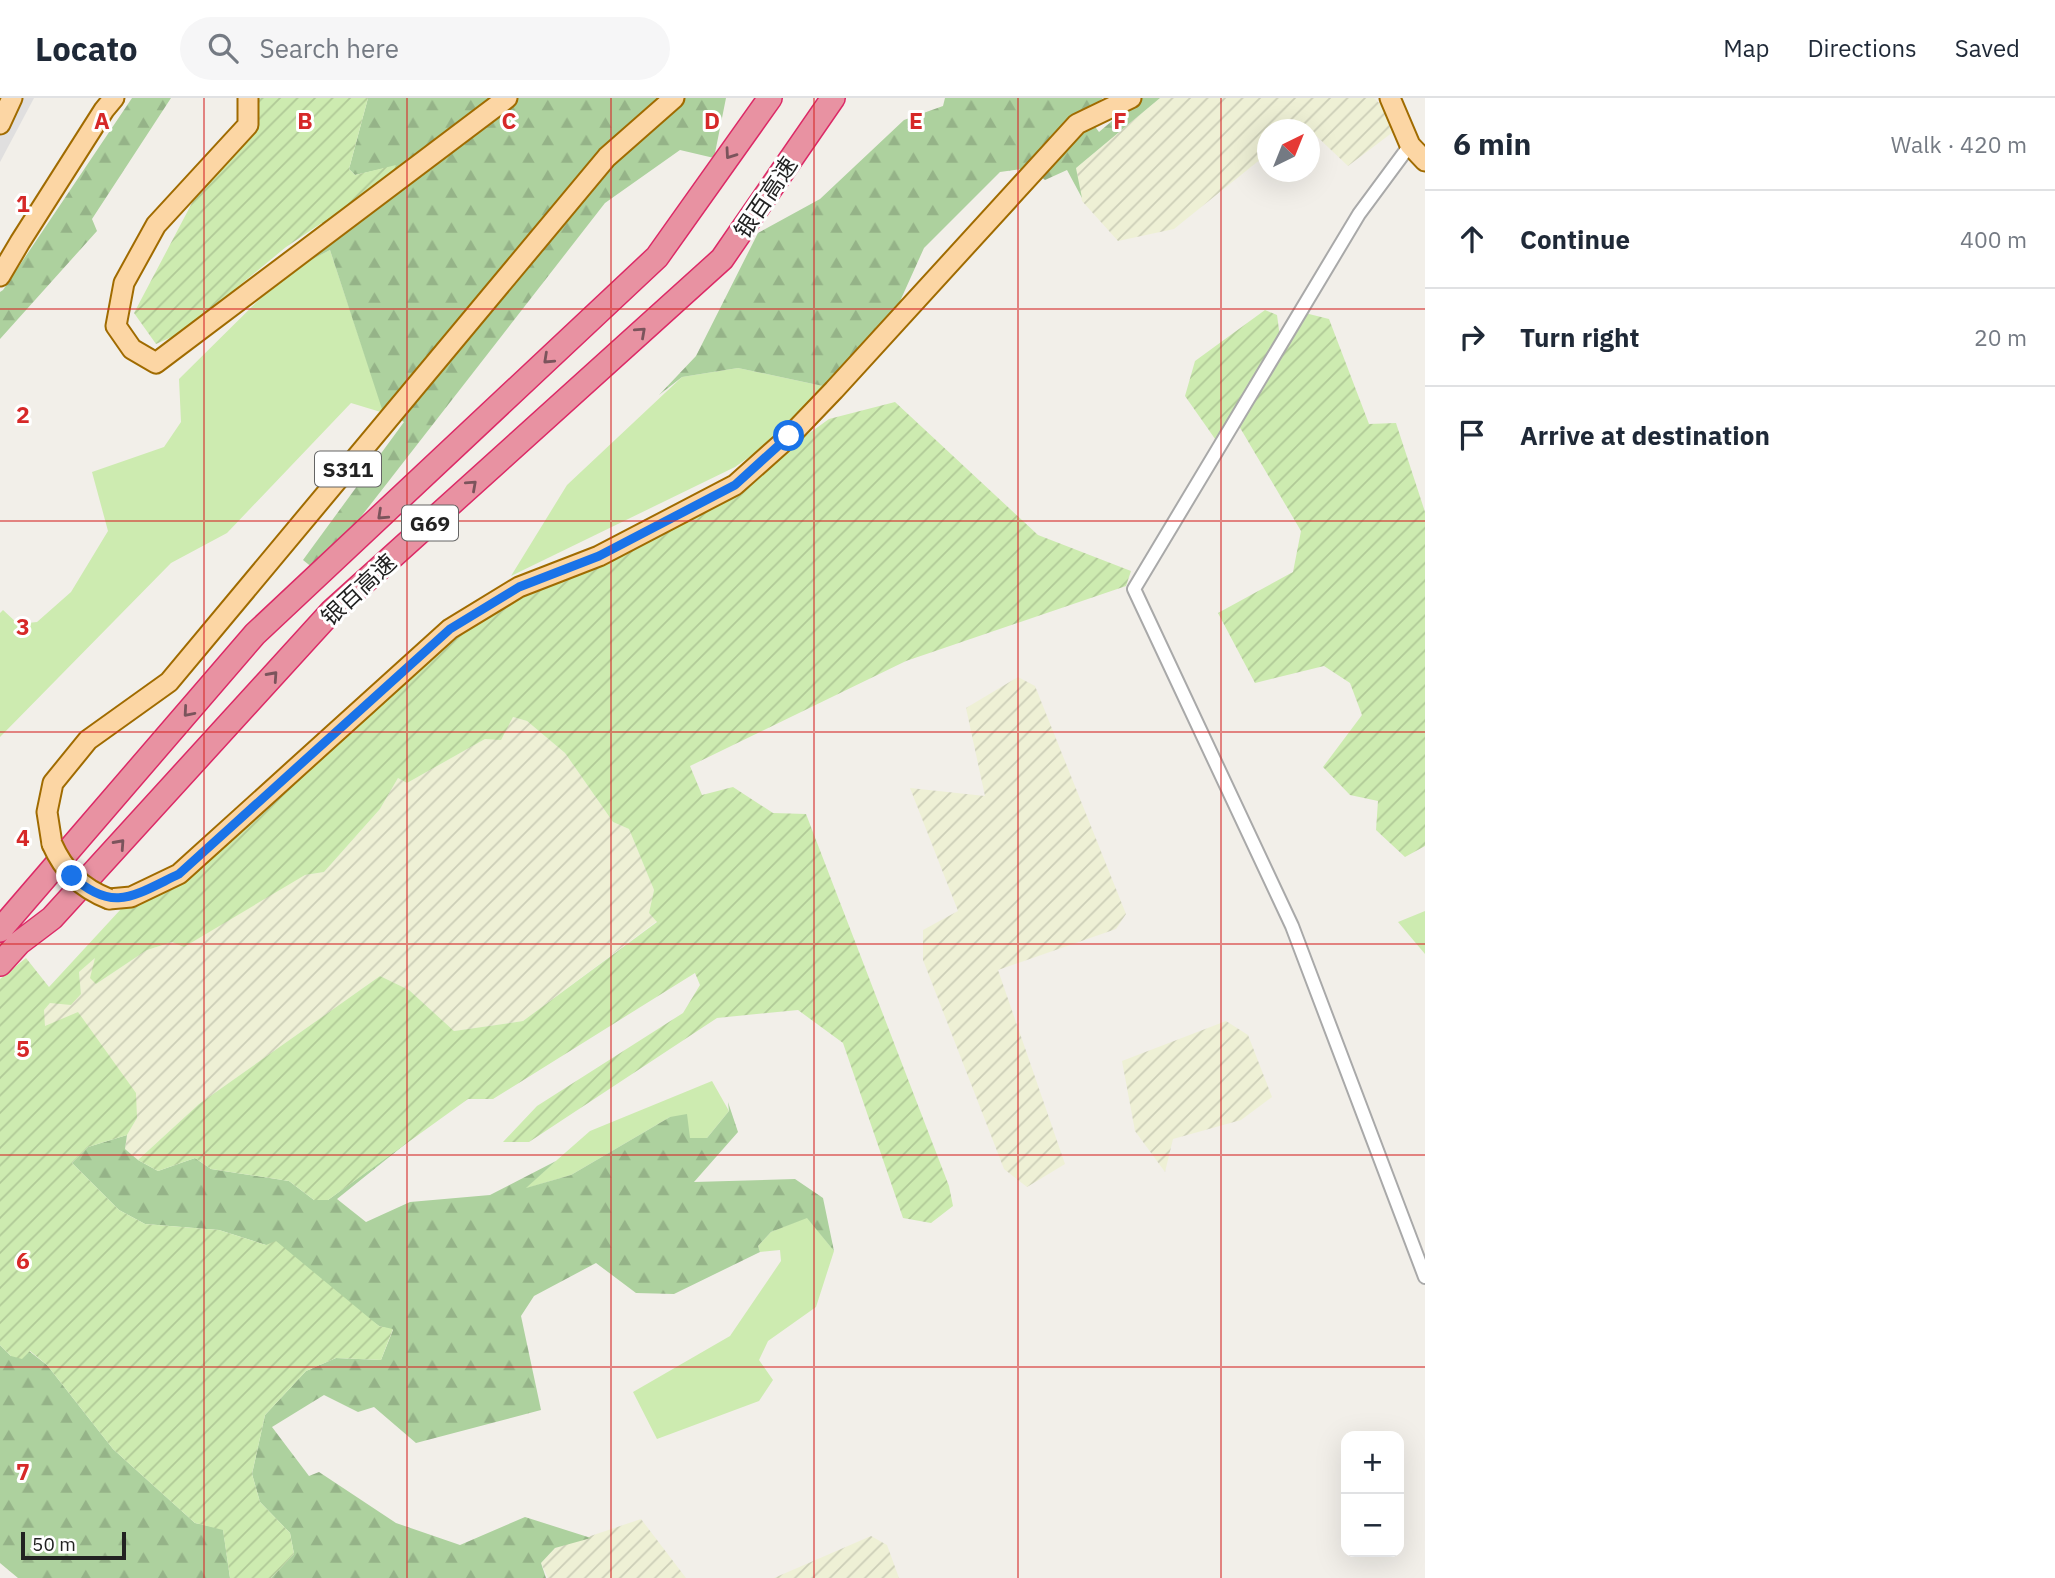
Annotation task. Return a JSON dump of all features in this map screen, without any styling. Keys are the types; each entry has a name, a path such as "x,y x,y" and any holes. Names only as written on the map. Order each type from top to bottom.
{"highway":[{"name":"银百高速","path":"0,964 7,934 255,634 657,257 770,98"},
{"name":"银百高速","path":"7,934 52,918 331,612 722,260 832,98"}],"main road":[{"path":"0,124 12,98"},
{"path":"0,276 114,98"},
{"path":"248,98 248,125 156,225 124,283 116,327 132,349 156,363 507,98"},
{"name":"S311","path":"674,98 607,156 169,682 88,740 53,783 47,811 52,844 72,876 89,890 109,898 131,897 179,874 450,629 519,587 599,556 735,485 834,390 1077,124 1131,98"},
{"path":"1390,98 1410,145 1425,161"}],"street":[{"path":"1410,145 1359,214 1134,589 1292,926 1425,1277"}],"shaded area":[{"path":"0,98 34,98 0,162"}],"green space":[{"path":"132,98 171,98 92,219 97,231 0,339 0,292"},
{"path":"257,98 368,98 349,169 355,175 396,165 390,177 286,247 183,332 156,344 134,313 193,201 255,123"},
{"path":"368,98 726,98 714,158 680,150 605,203 318,572 303,560 404,422 382,409 330,250 309,261 332,242 332,225 321,223 390,177 395,166 355,175 349,169"},
{"path":"945,98 1103,98 1085,113 1099,132 1139,98 1160,98 1076,168 1082,198 1067,170 1045,180 1029,168 1000,172 924,248 883,339 832,388 738,368 682,377 659,395 696,356 758,233 820,199 904,120 943,106"},
{"path":"1160,98 1374,98 1397,129 1348,166 1320,139 1320,119 1257,119 1257,162 1174,229 1118,241 1082,201 1076,168"},
{"path":"330,250 384,413 351,403 227,533 171,563 0,737 0,613 3,610 18,624 37,622 71,592 108,531 92,472 164,447 181,422 179,379 287,272"},
{"path":"1265,310 1277,315 1280,337 1305,313 1329,319 1369,424 1396,423 1425,512 1425,846 1405,857 1376,830 1378,801 1350,795 1323,767 1362,715 1350,683 1324,666 1255,683 1218,613 1293,572 1301,531 1239,426 1220,446 1185,396 1195,361"},
{"path":"738,368 832,388 820,407 735,467 511,576 567,485 682,377"},
{"path":"895,402 1038,535 1131,571 1126,586 906,661 690,766 702,795 733,787 773,813 806,814 949,1186 953,1206 931,1223 903,1218 843,1043 798,1010 717,1018 529,1142 503,1142 537,1106 683,1013 700,985 695,973 493,1099 468,1099 328,1200 314,1200 289,1181 211,1169 195,1158 158,1171 138,1160 199,1104 380,976 409,990 454,1031 523,1021 657,922 649,913 654,890 629,829 613,822 565,753 527,721 513,717 501,740 485,739 407,783 398,778 380,809 324,872 305,875 184,947 172,942 147,950 96,984 90,978 95,958 79,972 81,994 71,1005 50,1003 44,1010 45,1026 78,1012 136,1093 137,1118 127,1135 88,1147 72,1163 119,1210 145,1224 219,1230 266,1245 276,1241 379,1326 393,1329 381,1360 336,1358 306,1371 265,1415 252,1474 260,1502 290,1533 294,1554 271,1578 230,1578 223,1530 195,1523 113,1449 47,1365 30,1351 22,1359 11,1356 0,1345 0,979 26,958 49,987 121,909 187,877 453,635 566,563 747,478 829,419"},
{"path":"1018,677 1035,686 1126,914 1116,929 998,970 1065,1164 1027,1187 1004,1169 923,960 923,930 958,911 910,788 985,796 966,708"},
{"path":"513,717 527,721 565,753 613,822 629,829 654,890 649,913 657,921 523,1021 454,1031 409,990 380,976 199,1104 138,1160 125,1149 127,1135 137,1118 45,1026 43,1010 50,1003 81,994 79,972 96,957 96,984 147,950 172,942 305,875 324,872 380,809 398,778 407,783 485,739"},
{"path":"1425,911 1425,954 1398,922"},
{"path":"1226,1021 1248,1035 1272,1097 1241,1120 1173,1139 1165,1172 1135,1131 1122,1061"},
{"path":"712,1081 729,1111 707,1138 690,1138 670,1117 571,1175 524,1189 590,1131"},
{"path":"728,1102 738,1132 694,1182 795,1179 823,1198 834,1251 807,1218 771,1232 758,1246 760,1252 674,1294 636,1293 596,1263 534,1296 521,1316 541,1410 416,1443 374,1407 358,1412 324,1395 272,1427 309,1476 319,1472 396,1523 460,1545 525,1517 591,1538 555,1548 541,1563 546,1578 271,1578 294,1554 290,1533 260,1502 252,1474 265,1415 306,1371 336,1358 381,1360 393,1330 379,1326 266,1245 219,1230 145,1224 119,1210 72,1163 88,1147 127,1135 125,1149 158,1171 195,1158 211,1169 289,1181 314,1200 328,1200 414,1137 337,1199 366,1222 410,1202 490,1195 556,1161 526,1188 571,1175 670,1117 687,1114 690,1138 707,1138 729,1111"},
{"path":"807,1217 834,1251 816,1307 768,1341 759,1360 773,1380 759,1401 657,1439 633,1392 730,1336 781,1261 780,1250 760,1252 758,1246 771,1232"},
{"path":"0,1345 11,1356 29,1351 47,1365 113,1449 195,1523 223,1529 230,1578 18,1578 0,1563"},
{"path":"641,1519 686,1578 548,1578 541,1563 555,1548"},
{"path":"871,1536 887,1545 899,1578 774,1578"}],"route":[{"path":"72,876 89,890 109,898 131,897 179,874 450,629 519,587 599,556 735,485 789,436"}]}
